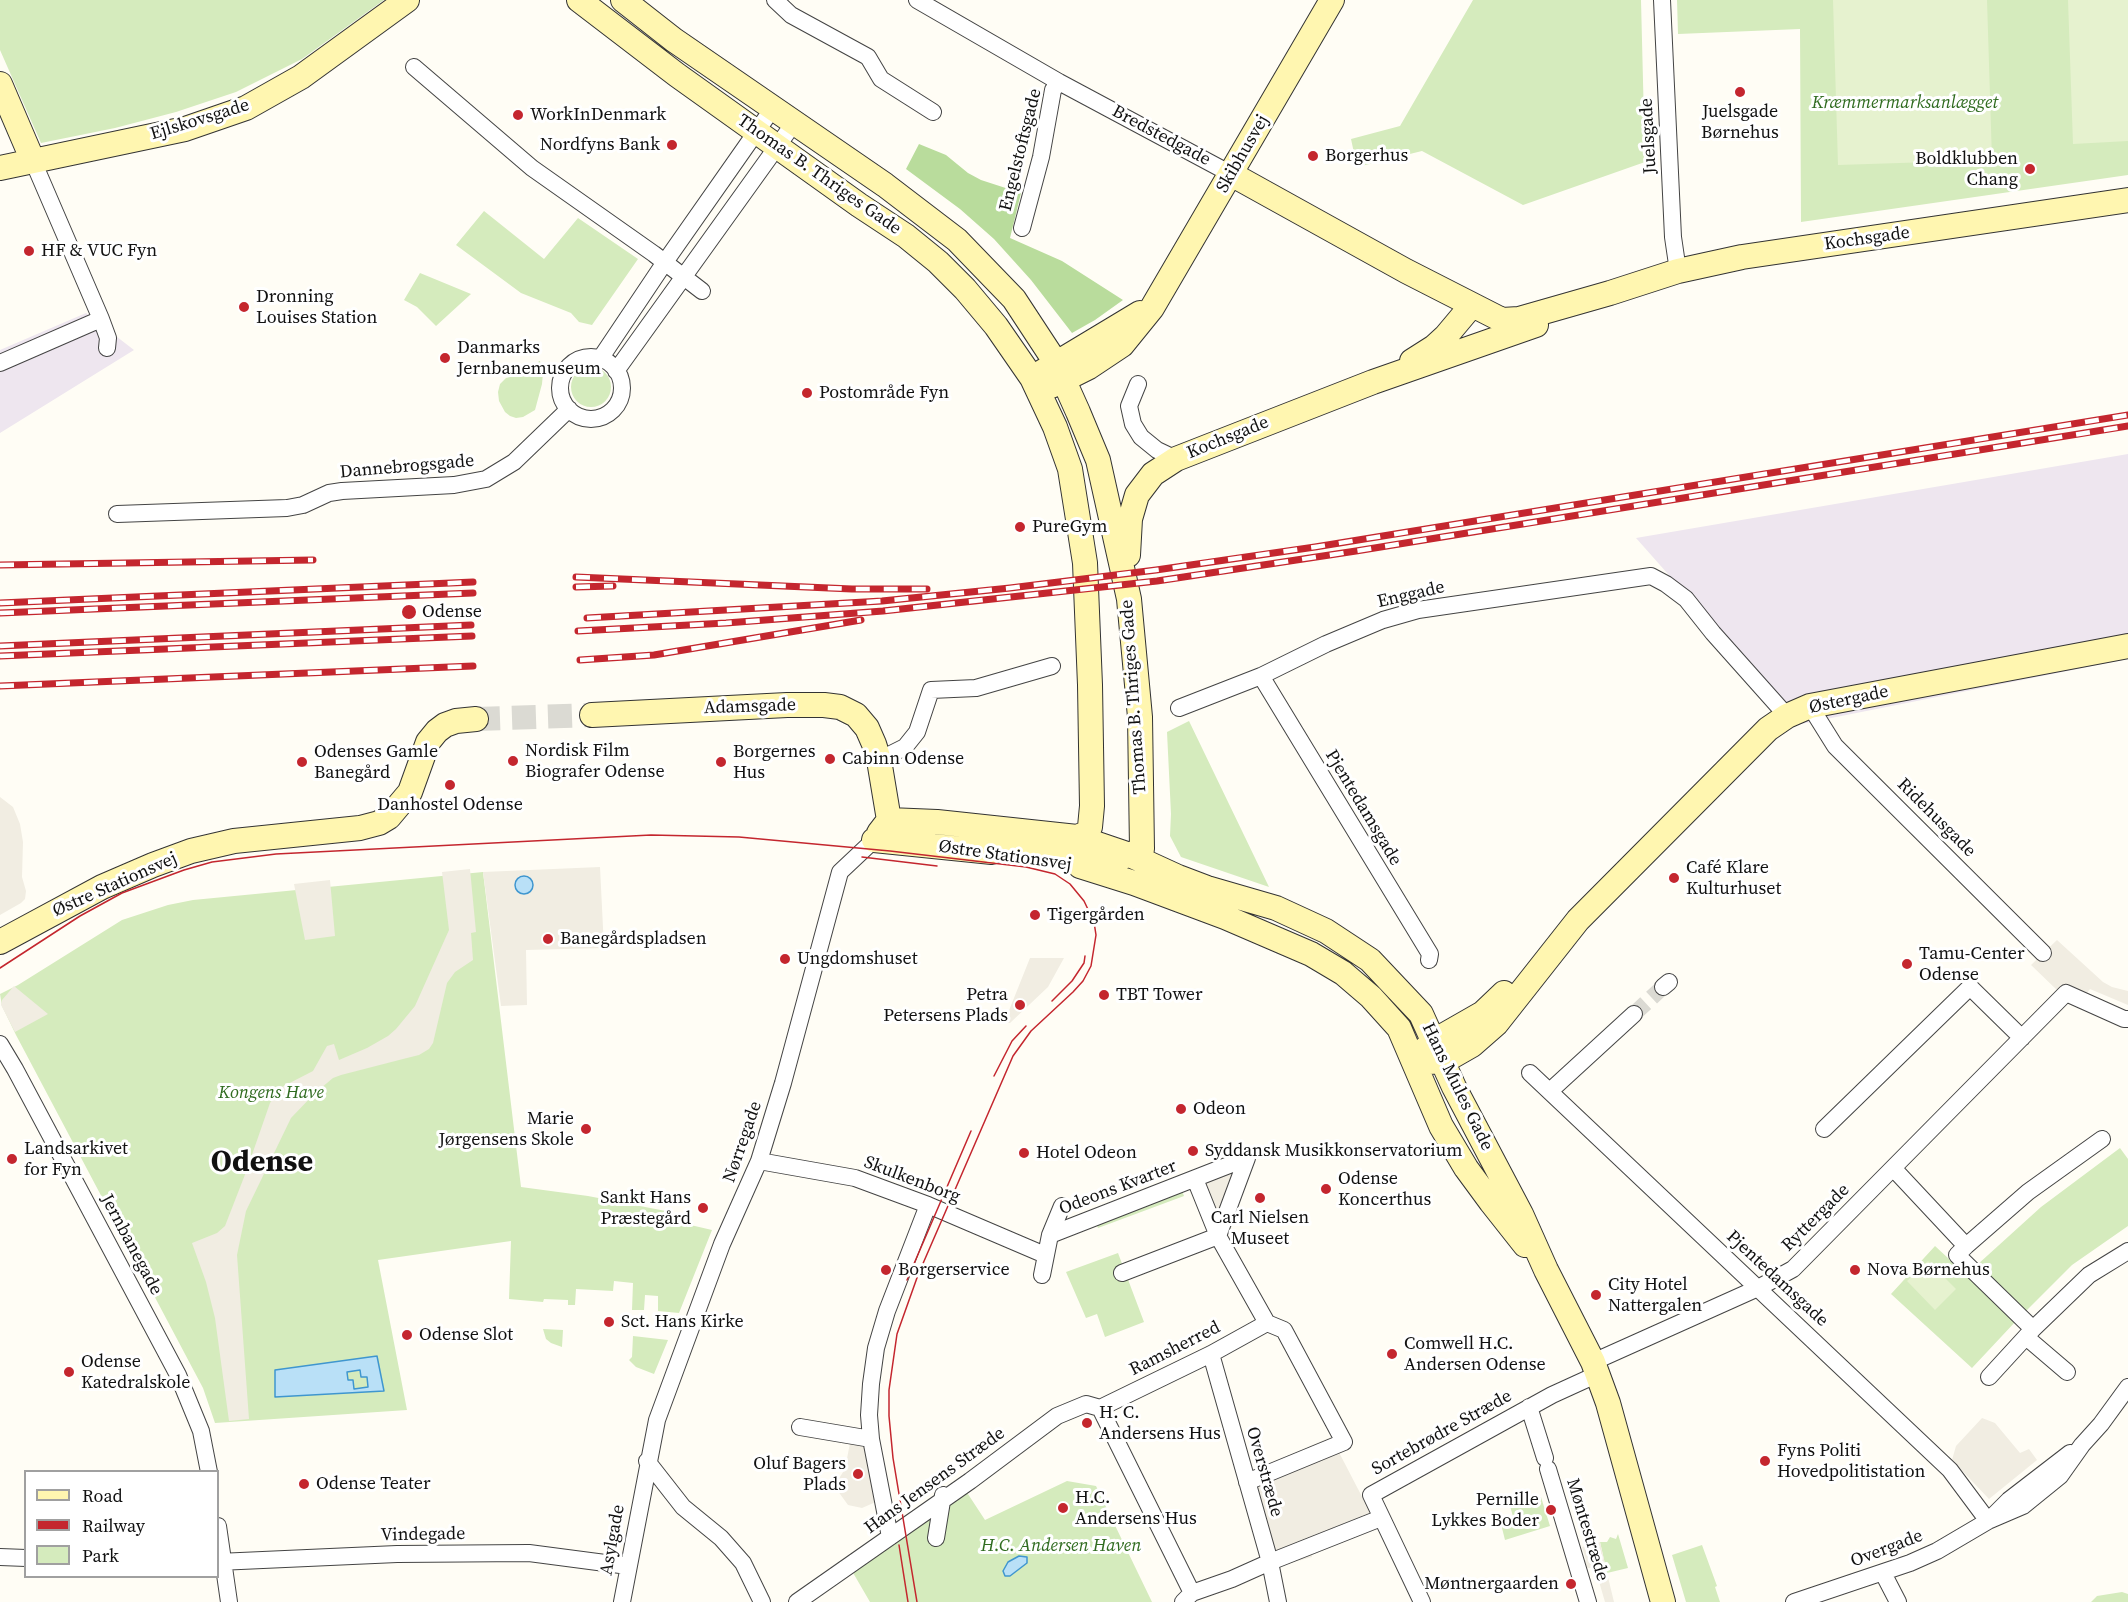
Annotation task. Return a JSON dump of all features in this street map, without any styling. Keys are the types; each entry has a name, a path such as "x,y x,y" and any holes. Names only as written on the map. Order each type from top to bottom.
{"street":[{"name":"Ejlskovsgade","path":"0,168 185,129 246,108 301,77 407,0"},
{"name":"Thomas B. Thriges Gade","path":"579,0 669,69 757,132 785,135 885,185 957,240 1014,299 1060,371 1098,460 1129,599 1140,717 1143,841 1142,849 1118,853"},
{"name":"Thomas B. Thriges Gade","path":"623,0 674,40 773,108 785,135 859,206 906,236 938,261 996,326 1035,385 1055,427 1070,469 1085,563 1090,724 1090,827 1087,833 1077,837"},
{"path":"775,0 792,15 868,57 880,79 933,112"},
{"name":"Bredstedgade","path":"917,0 1059,82 1406,271 1440,302 1502,329"},
{"name":"Skibhusvej","path":"1060,371 1124,322 1152,308 1332,0"},
{"name":"Juelsgade","path":"1662,0 1673,237 1678,271"},
{"path":"414,67 525,162 702,291"},
{"name":"Engelstoftsgade","path":"1022,228 1036,175 1053,90 1059,82"},
{"path":"0,84 101,319 108,338 107,348"},
{"path":"600,359 773,108"},
{"path":"616,371 785,135"},
{"name":"Kochsgade","path":"1138,384 1129,406 1133,424 1141,438 1157,450 1176,459 1373,382 1474,348 1502,329 1522,331 1610,293 1678,271 1742,257 2128,200"},
{"name":"Bredstedgade","path":"1465,313 1474,348"},
{"name":"Kochsgade","path":"1373,382 1434,347 1465,313"},
{"path":"0,363 101,319"},
{"path":"590,357 600,359 616,371 621,389 618,401 610,411 598,418 585,418 568,409 563,402 560,385 567,369 581,359 590,357"},
{"path":"1035,385 1060,371"},
{"name":"Dannebrogsgade","path":"117,514 287,508 303,505 329,493 342,491 454,485 486,479 514,462 568,409"},
{"path":"1129,599 1130,519 1137,495 1149,478 1176,459"},
{"name":"Enggade","path":"1179,708 1261,676 1326,644 1383,620 1418,610 1651,576 1686,599 1787,716"},
{"name":"Østergade","path":"1430,1053 1472,1045 1496,1024 1578,920 1605,891 1768,729 1787,716 1810,706 2128,646"},
{"path":"879,760 905,747 916,732 931,690 976,688 1052,666"},
{"name":"Pjentedamsgade","path":"1261,676 1430,954 1429,960"},
{"name":"Adamsgade","path":"592,715 788,705 840,707 856,715 867,728 879,760 889,820"},
{"name":"Ridehusgade","path":"1810,706 1835,746 2043,953"},
{"name":"Østre Stationsvej","path":"0,942 102,887 153,865 191,852 234,841 360,828 379,823 389,817 410,792 428,742 437,731 456,721 476,718"},
{"path":"1090,724 1101,763 1103,838 1118,853 1134,883 1225,917 1319,944 1335,952 1361,970 1384,991 1430,1053"},
{"path":"874,840 889,820"},
{"name":"Østre Stationsvej","path":"889,820 937,822 1077,837 1118,853"},
{"name":"Østre Stationsvej","path":"874,840 977,849 1084,867 1134,883"},
{"name":"Nørregade","path":"643,1485 657,1420 668,1386 722,1244 759,1161 786,1072 840,872 874,840"},
{"path":"977,849 1007,843 1092,859 1118,853"},
{"name":"Hans Mules Gade","path":"1118,853 1178,877 1276,908 1326,931 1370,960 1421,1014 1430,1053 1441,1126 1466,1168 1546,1270"},
{"path":"1824,1129 1970,987 2022,1038"},
{"name":"Ryttergade","path":"1595,1368 1793,1269 2066,993 2127,1023"},
{"path":"1550,1091 1634,1014"},
{"name":"Jernbanegade","path":"0,1044 178,1375 201,1431 209,1470"},
{"name":"Hans Mules Gade","path":"1430,1053 1454,1087 1521,1214 1595,1368 1611,1413 1663,1602"},
{"name":"Pjentedamsgade","path":"1530,1073 1950,1470 1988,1521"},
{"path":"2067,1372 1958,1255 2028,1192 2102,1139"},
{"name":"Odeons Kvarter","path":"1050,1235 1247,1158 1218,1236"},
{"name":"Skulkenborg","path":"759,1161 855,1178 928,1205 1045,1255"},
{"path":"1893,1168 1966,1246"},
{"name":"Odeons Kvarter","path":"1195,1179 1218,1236 1267,1323"},
{"path":"890,1537 871,1439 869,1415 871,1384 876,1348 893,1293 928,1205"},
{"name":"Odeons Kvarter","path":"1050,1235 1062,1206"},
{"path":"1042,1275 1050,1235"},
{"path":"1122,1273 1218,1236"},
{"path":"1989,1377 2089,1275 2128,1251"},
{"path":"1247,1482 1344,1442 1284,1330 1267,1323"},
{"name":"Ramsherred","path":"1100,1408 1211,1354 1267,1323"},
{"name":"Overstræde","path":"1211,1354 1270,1562 1278,1602"},
{"name":"Sortebrødre Stræde","path":"1381,1518 1371,1495 1595,1368"},
{"name":"Overgade","path":"1794,1602 1910,1563 1937,1551 1988,1521 2009,1500 2082,1445 2101,1424 2128,1387"},
{"name":"Hans Jensens Stræde","path":"797,1602 890,1537 944,1492 970,1481 1057,1416 1086,1404 1100,1408"},
{"name":"Møntestræde","path":"1529,1407 1588,1602"},
{"path":"1100,1408 1187,1598 1381,1518 1422,1602"},
{"path":"800,1427 871,1439"},
{"path":"647,1461 683,1508 721,1538 743,1563 762,1602"},
{"name":"Asylgade","path":"621,1602 643,1485"},
{"path":"936,1538 944,1492"},
{"path":"219,1544 220,1562 229,1602"},
{"name":"Vindegade","path":"220,1562 397,1554 529,1552 628,1566"},
{"path":"0,1557 24,1558"},
{"path":"1883,1573 1898,1602"}],"shaded area":[{"path":"86,313 134,350 0,433 0,350"},
{"path":"2128,454 2128,659 1801,724 1636,538"},
{"path":"0,797 13,807 20,824 23,842 22,877 26,891 25,899 21,903 0,915"},
{"name":"Banegårdspladsen","path":"600,867 604,948 526,950 527,1005 501,1006 483,872"},
{"path":"470,869 476,932 471,933 473,960 455,972 447,983 433,1043 429,1049 419,1055 333,1078 315,1093 291,1118 246,1211 237,1255 249,1419 229,1421 215,1318 206,1282 192,1243 217,1233 225,1226 270,1103 280,1088 313,1071 327,1046 334,1044 339,1060 388,1036 415,1006 449,930 442,872"},
{"path":"330,880 335,936 305,940 294,884"},
{"path":"2057,940 2103,982 2128,991 2128,1005 2090,989 2087,993 2070,987 2059,992 2031,965"},
{"name":"Petra Petersens Plads","path":"1030,958 1064,958 1048,987 1010,1023 1004,1023"},
{"path":"14,986 48,1014 15,1032 1,1005 2,1000"},
{"path":"1247,1158 1218,1236 1195,1179"},
{"path":"1982,1418 1995,1423 2020,1453 2029,1449 2037,1460 1989,1499 1952,1460 1956,1446"},
{"path":"1331,1437 1371,1514 1373,1530 1312,1554 1312,1557 1280,1566 1261,1550 1236,1471 1252,1471 1291,1458"},
{"name":"Oluf Bagers Plads","path":"850,1443 868,1446 878,1501 862,1508 848,1505 835,1487 836,1480 845,1469"},
{"path":"1600,1542 1614,1602 1605,1602 1598,1578 1592,1568 1581,1568 1579,1562 1586,1560 1582,1547"}],"green space":[{"path":"0,0 384,0 302,59 236,92 176,112 115,128 41,143 0,50"},
{"path":"1473,0 1641,0 1645,162 1523,205 1422,151 1357,167 1351,139 1400,126"},
{"name":"Kræmmermarksanlægget","path":"1677,0 2128,0 2128,175 1801,222 1800,29 1678,34"},
{"path":"1833,0 1987,0 1992,160 1838,165"},
{"path":"2068,0 2128,0 2128,141 2073,144"},
{"path":"919,144 946,155 968,173 981,180 1021,193 1010,238 1062,261 1123,300 1072,333 1031,280 994,239 960,209 906,169"},
{"path":"484,211 544,259 578,218 638,259 592,325 579,322 571,313 521,293 456,245"},
{"path":"420,273 471,294 436,326 417,307 404,300"},
{"path":"539,361 543,373 535,410 523,417 510,416 499,401 500,384 506,378 532,372"},
{"path":"591,367 605,373 611,387 605,401 591,407 577,401 571,387 577,373"},
{"path":"1189,721 1269,887 1181,857 1170,836 1167,732"},
{"name":"Kongens Have","path":"483,872 521,1187 588,1196 671,1212 667,1215 669,1220 712,1230 679,1313 658,1311 658,1296 645,1295 644,1310 632,1310 633,1283 614,1281 613,1291 576,1289 575,1305 568,1305 568,1300 544,1299 543,1302 509,1299 511,1241 378,1260 407,1410 215,1423 203,1388 16,1035 2,1006 0,994 122,920 168,905 193,900"},
{"path":"2120,1148 2128,1159 2128,1226 2072,1265 2026,1311 1977,1265 2041,1207"},
{"path":"1181,1188 1184,1196 1098,1228 1095,1220"},
{"path":"1935,1246 2016,1321 1972,1368 1891,1294"},
{"path":"1118,1253 1144,1322 1105,1337 1097,1314 1086,1318 1066,1272"},
{"path":"1928,1261 1956,1289 1935,1310 1907,1281"},
{"path":"543,1329 563,1330 562,1347 546,1339"},
{"path":"633,1336 668,1340 654,1374 636,1367 629,1360 632,1357"},
{"name":"H.C. Andersen Haven","path":"1067,1481 1096,1486 1152,1602 870,1602 852,1571 966,1491 985,1520"},
{"path":"1541,1497 1550,1526 1505,1540 1501,1524 1514,1520 1510,1506"},
{"path":"1618,1534 1628,1568 1607,1573 1600,1542 1607,1542 1610,1537 1616,1539"},
{"path":"1702,1545 1717,1586 1715,1587 1720,1602 1686,1602 1672,1555"},
{"path":"2122,1592 2128,1594 2128,1602 2091,1602 2097,1596"}],"water":[{"path":"524,876 530,879 533,885 530,891 524,894 518,891 515,885 518,879"},
{"path":"377,1356 384,1391 275,1397 275,1370","holes":["360,1370 361,1377 367,1377 368,1387 354,1389 353,1380 348,1380 347,1372"]},
{"path":"1019,1556 1027,1557 1027,1563 1010,1576 1005,1576 1003,1571 1008,1562"}],"tunnel":[{"path":"476,719 592,715"},
{"path":"1634,1014 1663,987"}],"tram line":[{"path":"0,968 80,916 122,893 212,862 276,854 651,835 739,837 1026,867 1055,874 1070,884 1084,901 1094,922 1096,935 1091,966 1083,981 1031,1031 1013,1056 918,1275 897,1334 889,1390 889,1416 893,1458 917,1602"},
{"path":"862,857 937,866"},
{"path":"1052,1001 1072,981 1084,963 1085,956"},
{"path":"994,1076 1012,1041 1026,1026"},
{"path":"907,1280 971,1131"},
{"path":"899,1545 908,1602"}],"railway":[{"path":"587,618 882,601 1156,570 1315,547 2128,415"},
{"path":"578,631 883,611 1157,581 2128,426"},
{"path":"0,565 313,560"},
{"path":"576,577 852,589 927,589"},
{"path":"0,603 473,582"},
{"path":"576,587 613,586"},
{"path":"0,613 473,593"},
{"path":"580,660 654,655 861,620"},
{"path":"0,646 471,625"},
{"path":"0,656 472,636"},
{"path":"0,686 473,666"}],"place":[{"name":"Juelsgade Børnehus","path":"1740,92"},
{"name":"WorkInDenmark","path":"518,115"},
{"name":"Nordfyns Bank","path":"672,145"},
{"name":"Borgerhus","path":"1313,156"},
{"name":"Boldklubben Chang","path":"2030,169"},
{"name":"HF & VUC Fyn","path":"29,251"},
{"name":"Dronning Louises Station","path":"244,307"},
{"name":"Danmarks Jernbanemuseum","path":"445,358"},
{"name":"Postområde Fyn","path":"807,393"},
{"name":"PureGym","path":"1020,527"},
{"name":"Odense","path":"409,612"},
{"name":"Cabinn Odense","path":"830,759"},
{"name":"Nordisk Film Biografer Odense","path":"513,761"},
{"name":"Odenses Gamle Banegård","path":"302,762"},
{"name":"Borgernes Hus","path":"721,762"},
{"name":"Danhostel Odense","path":"450,785"},
{"name":"Café Klare Kulturhuset","path":"1674,878"},
{"name":"Tigergården","path":"1035,915"},
{"name":"Banegårdspladsen","path":"548,939"},
{"name":"Ungdomshuset","path":"785,959"},
{"name":"Tamu-Center Odense","path":"1907,964"},
{"name":"TBT Tower","path":"1104,995"},
{"name":"Petra Petersens Plads","path":"1020,1005"},
{"name":"Odeon","path":"1181,1109"},
{"name":"Marie Jørgensens Skole","path":"586,1129"},
{"name":"Syddansk Musikkonservatorium","path":"1193,1151"},
{"name":"Hotel Odeon","path":"1024,1153"},
{"name":"Landsarkivet for Fyn","path":"12,1159"},
{"name":"Odense Koncerthus","path":"1326,1189"},
{"name":"Carl Nielsen Museet","path":"1260,1198"},
{"name":"Sankt Hans Præstegård","path":"703,1208"},
{"name":"Borgerservice","path":"886,1270"},
{"name":"Nova Børnehus","path":"1855,1270"},
{"name":"City Hotel Nattergalen","path":"1596,1295"},
{"name":"Sct. Hans Kirke","path":"609,1322"},
{"name":"Odense Slot","path":"407,1335"},
{"name":"Comwell H.C. Andersen Odense","path":"1392,1354"},
{"name":"Odense Katedralskole","path":"69,1372"},
{"name":"H. C. Andersens Hus","path":"1087,1423"},
{"name":"Fyns Politi Hovedpolitistation","path":"1765,1461"},
{"name":"Oluf Bagers Plads","path":"858,1474"},
{"name":"Odense Teater","path":"304,1484"},
{"name":"H.C. Andersens Hus","path":"1063,1508"},
{"name":"Pernille Lykkes Boder","path":"1551,1510"},
{"name":"Møntnergaarden","path":"1571,1584"}],"district":[{"name":"Odense","path":"262,1163"}]}
